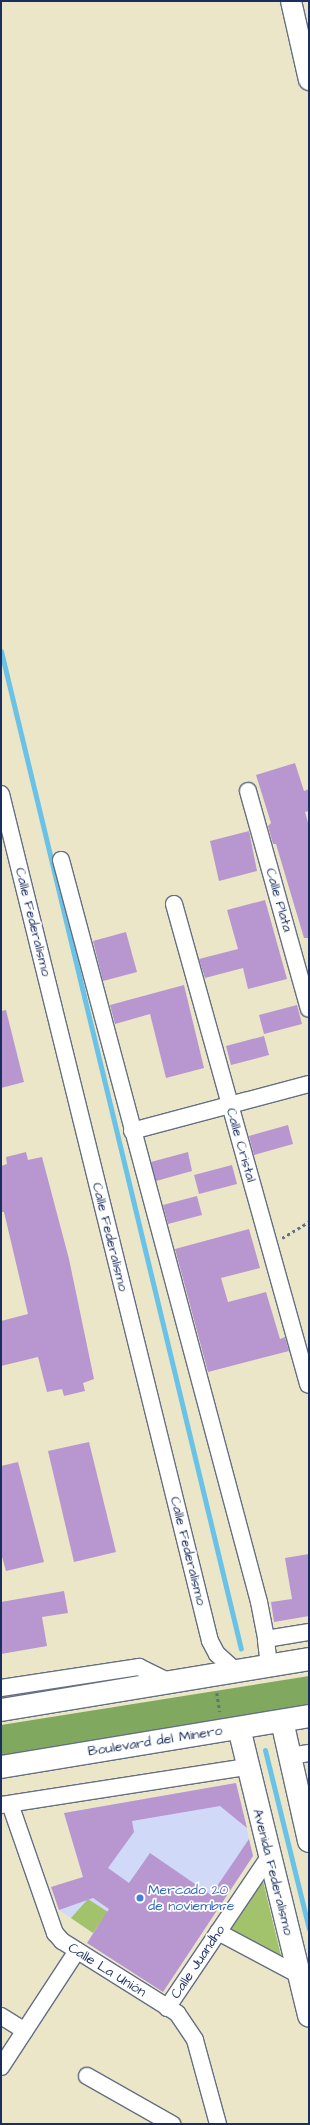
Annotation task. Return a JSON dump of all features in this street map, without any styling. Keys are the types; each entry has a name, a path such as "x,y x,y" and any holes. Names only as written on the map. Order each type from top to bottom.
{"main road":[{"path":"1,1710 309,1659"},
{"name":"Boulevard del Minero","path":"1,1767 309,1716"},
{"path":"282,1721 299,1754 309,1841"},
{"name":"Avenida Federalismo","path":"231,1729 247,1767 309,2016"}],"street":[{"path":"291,1 309,80"},
{"name":"Calle Plata","path":"248,791 309,1009"},
{"name":"Calle Federalismo","path":"1,794 210,1641 217,1654 236,1671"},
{"path":"61,860 132,1131 259,1602 269,1665"},
{"name":"Calle Cristal","path":"174,904 308,1385"},
{"path":"132,1131 309,1084"},
{"path":"266,1639 309,1632"},
{"path":"1,1688 139,1667 170,1682"},
{"path":"5,1804 247,1767"},
{"name":"Calle La Unión","path":"5,1804 55,1933 62,1941 77,1951 177,2014 195,2040 218,2124"},
{"name":"Calle Juandho","path":"167,2008 269,1857"},
{"path":"218,1932 299,1975"},
{"path":"1,2067 77,1951"},
{"path":"1,2016 25,2031"},
{"path":"87,2076 172,2124"}],"path":[{"path":"269,1245 309,1222"},
{"path":"213,1674 231,1729"}],"shaded area":[{"name":"Mercado 20 de noviembre","path":"236,1783 253,1856 163,1992 87,1943 93,1933 59,1910 83,1877 64,1813"}],"green space":[{"path":"309,1676 309,1705 1,1758 1,1725"},
{"path":"261,1880 263,1881 282,1960 230,1928"},
{"path":"88,1899 108,1912 93,1933 71,1918"}],"building":[{"path":"295,763 304,791 309,789 309,811 305,812 309,826 309,938 304,938 276,844 273,844 268,826 271,823 256,775"},
{"path":"249,831 257,871 219,881 210,841"},
{"path":"265,900 287,979 248,989 243,968 205,978 199,959 238,949 227,910"},
{"path":"126,932 137,972 103,981 93,941"},
{"path":"184,985 204,1068 166,1078 150,1014 115,1024 110,1005"},
{"path":"297,1005 302,1024 264,1034 259,1015"},
{"path":"6,1010 24,1082 1,1088 1,1011"},
{"path":"264,1036 269,1055 231,1065 226,1046"},
{"path":"288,1125 293,1144 254,1155 249,1136"},
{"path":"26,1152 28,1160 42,1157 69,1259 94,1379 83,1383 85,1391 64,1396 62,1389 47,1392 38,1357 1,1366 1,1321 28,1314 4,1212 1,1212 1,1166 7,1164 6,1157"},
{"path":"188,1152 192,1171 156,1181 151,1162"},
{"path":"232,1165 237,1184 199,1194 194,1175"},
{"path":"197,1196 202,1215 168,1224 163,1205"},
{"path":"249,1229 260,1268 221,1278 228,1302 266,1292 280,1339 285,1337 289,1351 208,1372 175,1249"},
{"path":"89,1442 116,1552 74,1562 48,1451"},
{"path":"18,1462 44,1562 6,1571 1,1553 1,1466"},
{"path":"309,1554 309,1616 274,1622 271,1602 292,1599 285,1558"},
{"path":"64,1591 68,1613 42,1617 47,1646 1,1654 1,1602"},
{"name":"Mercado 20 de noviembre","path":"236,1783 247,1828 220,1806 132,1821 134,1832 108,1868 129,1883 150,1853 211,1895 249,1839 253,1856 163,1992 87,1943 109,1909 93,1898 59,1910 51,1887 83,1877 64,1813"}],"waterway":[{"path":"1,651 241,1649"},
{"path":"265,1750 309,1929"}],"place":[{"name":"Mercado 20 de noviembre","path":"140,1898"}]}
